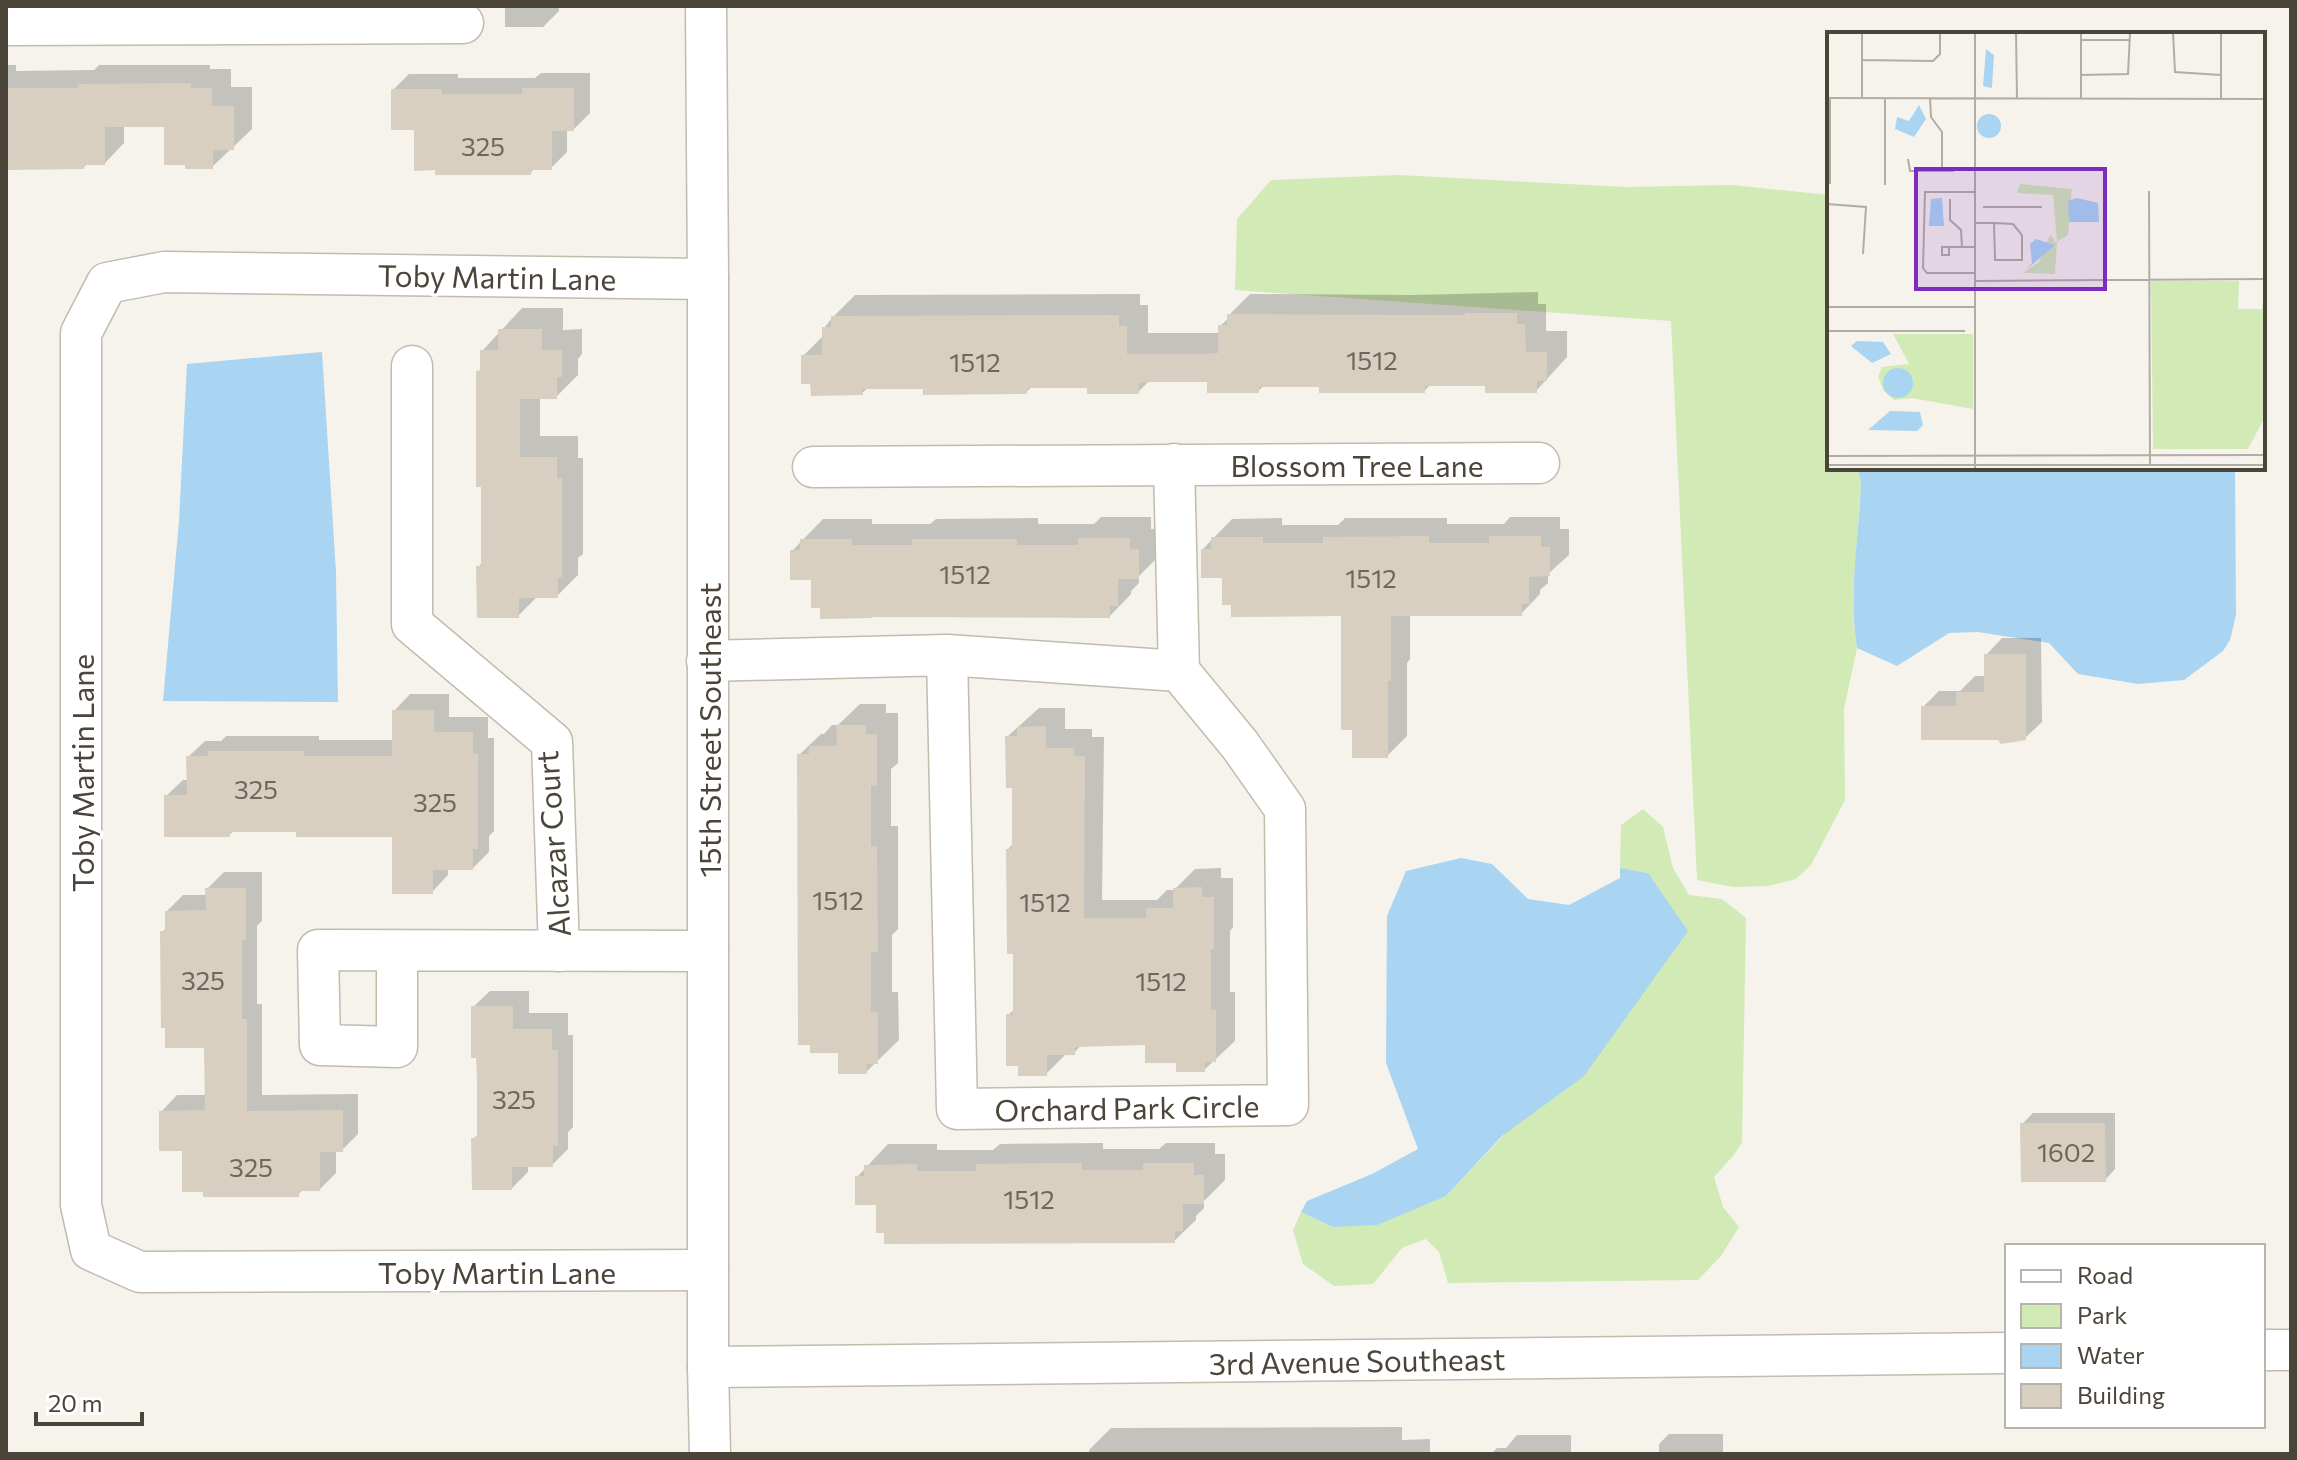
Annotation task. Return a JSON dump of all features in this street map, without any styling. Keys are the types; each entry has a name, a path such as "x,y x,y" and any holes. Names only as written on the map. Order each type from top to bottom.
{"street":[{"name":"15th Street Southeast","path":"706,6 710,1454"},
{"path":"6,25 319,14 463,23"},
{"name":"Toby Martin Lane","path":"708,279 164,272 107,283 81,333 81,1205 91,1250 140,1272 708,1270"},
{"name":"Alcazar Court","path":"397,951 397,1047 320,1045 318,950 559,951 552,742 412,624 412,366"},
{"name":"Blossom Tree Lane","path":"813,467 1539,463"},
{"path":"707,661 947,655 1179,671 1174,464"},
{"name":"Orchard Park Circle","path":"947,655 957,1109 1288,1105 1285,809 1240,745 1179,671"},
{"path":"559,951 708,951"},
{"path":"2265,1350 2291,1350"},
{"name":"3rd Avenue Southeast","path":"708,1367 2005,1353"}],"green space":[{"path":"1398,175 1626,187 1732,185 1827,195 1827,470 1858,470 1861,483 1853,595 1857,648 1844,709 1845,800 1811,865 1796,879 1768,886 1733,887 1697,880 1671,321 1235,290 1237,219 1271,180"},
{"path":"1643,809 1663,827 1673,868 1689,895 1722,899 1746,918 1742,1143 1714,1177 1723,1207 1739,1227 1721,1256 1698,1280 1448,1283 1439,1252 1426,1239 1402,1248 1373,1284 1334,1286 1303,1264 1293,1230 1301,1212 1333,1227 1446,1196 1503,1136 1648,873 1620,868 1621,825"}],"water":[{"path":"322,352 336,572 338,702 163,701 179,521 187,364"},
{"path":"1858,470 2235,470 2236,615 2230,640 2223,651 2184,680 2138,684 2078,674 2049,643 1978,632 1949,633 1897,666 1857,648 1854,607 1861,483"},
{"path":"1461,858 1492,864 1528,899 1569,905 1620,878 1620,868 1648,873 1688,931 1584,1076 1502,1136 1446,1196 1377,1225 1333,1227 1301,1212 1307,1201 1372,1174 1418,1149 1386,1063 1387,916 1406,871"}],"building":[{"path":"191,83 191,88 212,88 212,106 234,106 234,150 213,150 213,169 164,165 164,127 105,127 105,165 84,165 84,169 6,170 6,88"},
{"path":"522,88 574,88 574,131 552,131 552,170 531,170 531,175 435,175 435,170 414,171 414,130 391,130 391,89 442,89 442,94 522,94"},
{"path":"1517,313 1517,324 1525,324 1526,352 1547,352 1547,381 1537,381 1537,393 1485,393 1485,386 1425,386 1425,393 1319,393 1319,387 1259,387 1259,393 1207,393 1207,382 1148,382 1139,383 1139,394 1087,394 1087,388 1027,388 1027,394 923,395 923,389 862,389 863,395 811,396 810,384 801,384 801,355 822,355 822,327 831,327 831,316 1119,315 1119,326 1127,326 1127,354 1197,354 1218,353 1218,325 1227,325 1227,314"},
{"path":"498,329 542,329 542,350 562,350 562,377 557,377 557,399 520,399 520,457 557,457 557,478 562,478 562,577 558,578 558,598 519,598 519,618 477,618 476,566 481,566 481,487 476,487 476,371 480,371 480,350 498,350"},
{"path":"1429,536 1429,543 1489,543 1489,536 1541,536 1541,547 1550,547 1550,576 1529,577 1529,604 1522,604 1522,616 1391,616 1388,758 1352,758 1352,730 1341,730 1341,616 1231,617 1231,605 1222,605 1222,578 1201,578 1201,549 1211,549 1211,537 1263,537 1263,543 1323,543 1323,537"},
{"path":"1078,538 1130,538 1130,550 1139,549 1139,579 1118,579 1118,606 1110,606 1110,618 820,619 820,608 811,608 811,580 790,580 790,550 800,550 800,539 852,539 852,545 912,545 912,539 1017,539 1017,545 1078,545"},
{"path":"1984,654 2026,654 2026,740 2001,744 1998,740 1921,740 1921,706 1956,706 1956,692 1984,692"},
{"path":"392,710 434,710 434,732 473,732 473,754 478,754 478,849 473,849 473,870 433,870 433,894 392,894 392,837 296,837 296,832 230,832 230,837 164,837 164,795 187,795 186,756 208,756 208,751 304,751 304,756 392,756"},
{"path":"836,725 866,725 866,734 877,734 877,786 871,786 871,846 877,846 878,952 871,952 871,1012 878,1012 878,1064 867,1064 867,1074 838,1074 838,1053 810,1053 810,1045 798,1045 797,754 809,754 809,746 837,746"},
{"path":"1046,726 1046,748 1074,748 1074,756 1085,756 1084,918 1146,918 1146,908 1173,908 1173,888 1202,887 1202,897 1214,897 1211,1010 1216,1010 1216,1062 1205,1062 1205,1072 1176,1072 1176,1063 1145,1063 1145,1045 1075,1047 1075,1055 1047,1055 1047,1076 1018,1076 1018,1066 1006,1066 1006,1014 1013,1014 1013,954 1007,954 1006,849 1012,849 1012,788 1006,788 1005,736 1017,736 1017,727"},
{"path":"205,888 246,888 246,940 242,940 242,1019 247,1019 247,1111 343,1110 343,1152 320,1152 320,1191 299,1191 299,1197 203,1197 203,1192 182,1192 182,1151 159,1151 159,1111 205,1110 204,1048 165,1048 165,1028 161,1028 160,931 165,931 165,911 206,910"},
{"path":"471,1006 513,1006 513,1029 552,1029 552,1050 558,1050 558,1146 553,1146 553,1167 512,1167 512,1190 472,1190 471,1138 477,1138 477,1078 476,1058 471,1058"},
{"path":"2020,1123 2105,1123 2106,1182 2021,1182"},
{"path":"1082,1163 1082,1170 1143,1170 1143,1163 1194,1163 1194,1175 1204,1175 1204,1204 1183,1204 1183,1231 1175,1231 1175,1243 884,1244 884,1233 876,1233 876,1205 855,1205 855,1176 864,1176 864,1165 917,1164 917,1171 976,1171 976,1164"}]}
